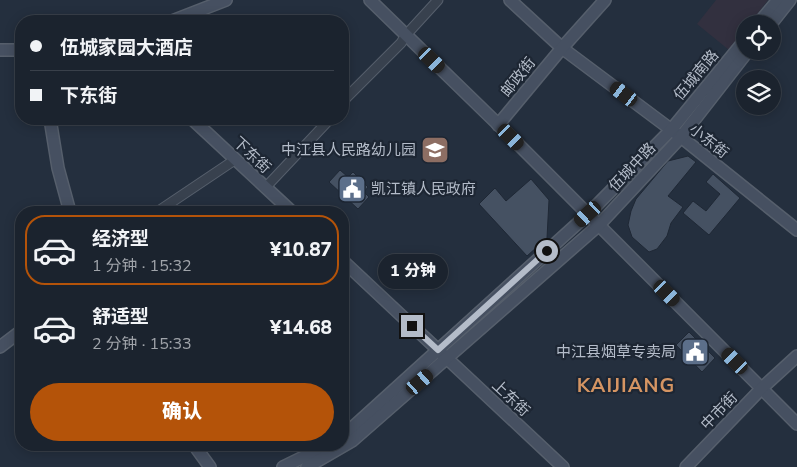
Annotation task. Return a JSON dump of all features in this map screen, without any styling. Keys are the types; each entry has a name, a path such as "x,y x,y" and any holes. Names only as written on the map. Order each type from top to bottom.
{"street":[{"path":"187,15 226,0"},
{"path":"370,0 588,214 797,424"},
{"path":"349,95 401,43 438,0"},
{"name":"小东街","path":"510,0 562,48 681,137 797,230"},
{"name":"邮政街","path":"498,125 605,0"},
{"path":"766,15 778,0"},
{"path":"778,15 790,0"},
{"path":"0,50 15,50"},
{"name":"伍城南路","path":"670,130 736,51"},
{"name":"伍城南路","path":"681,137 741,60"},
{"path":"54,125 58,168 68,206"},
{"name":"下东街","path":"198,125 285,206"},
{"path":"265,188 324,125"},
{"name":"伍城中路","path":"349,431 588,214 670,130"},
{"name":"伍城中路","path":"349,443 599,225 681,137"},
{"path":"166,206 236,160"},
{"path":"349,267 438,350"},
{"path":"0,346 15,335"},
{"name":"上东街","path":"438,350 563,467"},
{"name":"中市街","path":"686,467 762,388 797,356"},
{"path":"198,451 210,467"},
{"path":"283,467 316,451"},
{"name":"伍城中路","path":"307,467 335,451"}],"shaded area":[{"path":"716,0 768,0 757,15 736,15 736,41 729,50 697,24"}],"building":[{"path":"688,156 696,162 668,196 683,207 671,223 667,236 657,249 649,252 632,237 628,225 631,211 636,199 668,161"},
{"name":"凯江镇人民政府","path":"340,170 348,177 353,172 368,187 364,192 369,197 358,209 329,182"},
{"path":"713,174 740,198 709,235 683,213 693,201 706,211 720,194 706,182"},
{"path":"531,179 549,200 547,238 527,256 479,204 495,188 506,201"},
{"name":"中江县烟草专卖局","path":"689,332 715,358 702,372 676,345"}],"place":[{"name":"中江县人民路幼儿园","path":"435,150"},
{"name":"凯江镇人民政府","path":"352,189"},
{"name":"中江县烟草专卖局","path":"695,352"}],"district":[{"name":"KAIJIANG","path":"626,385"}],"route":[{"path":"412,326 438,350 547,251"}]}
